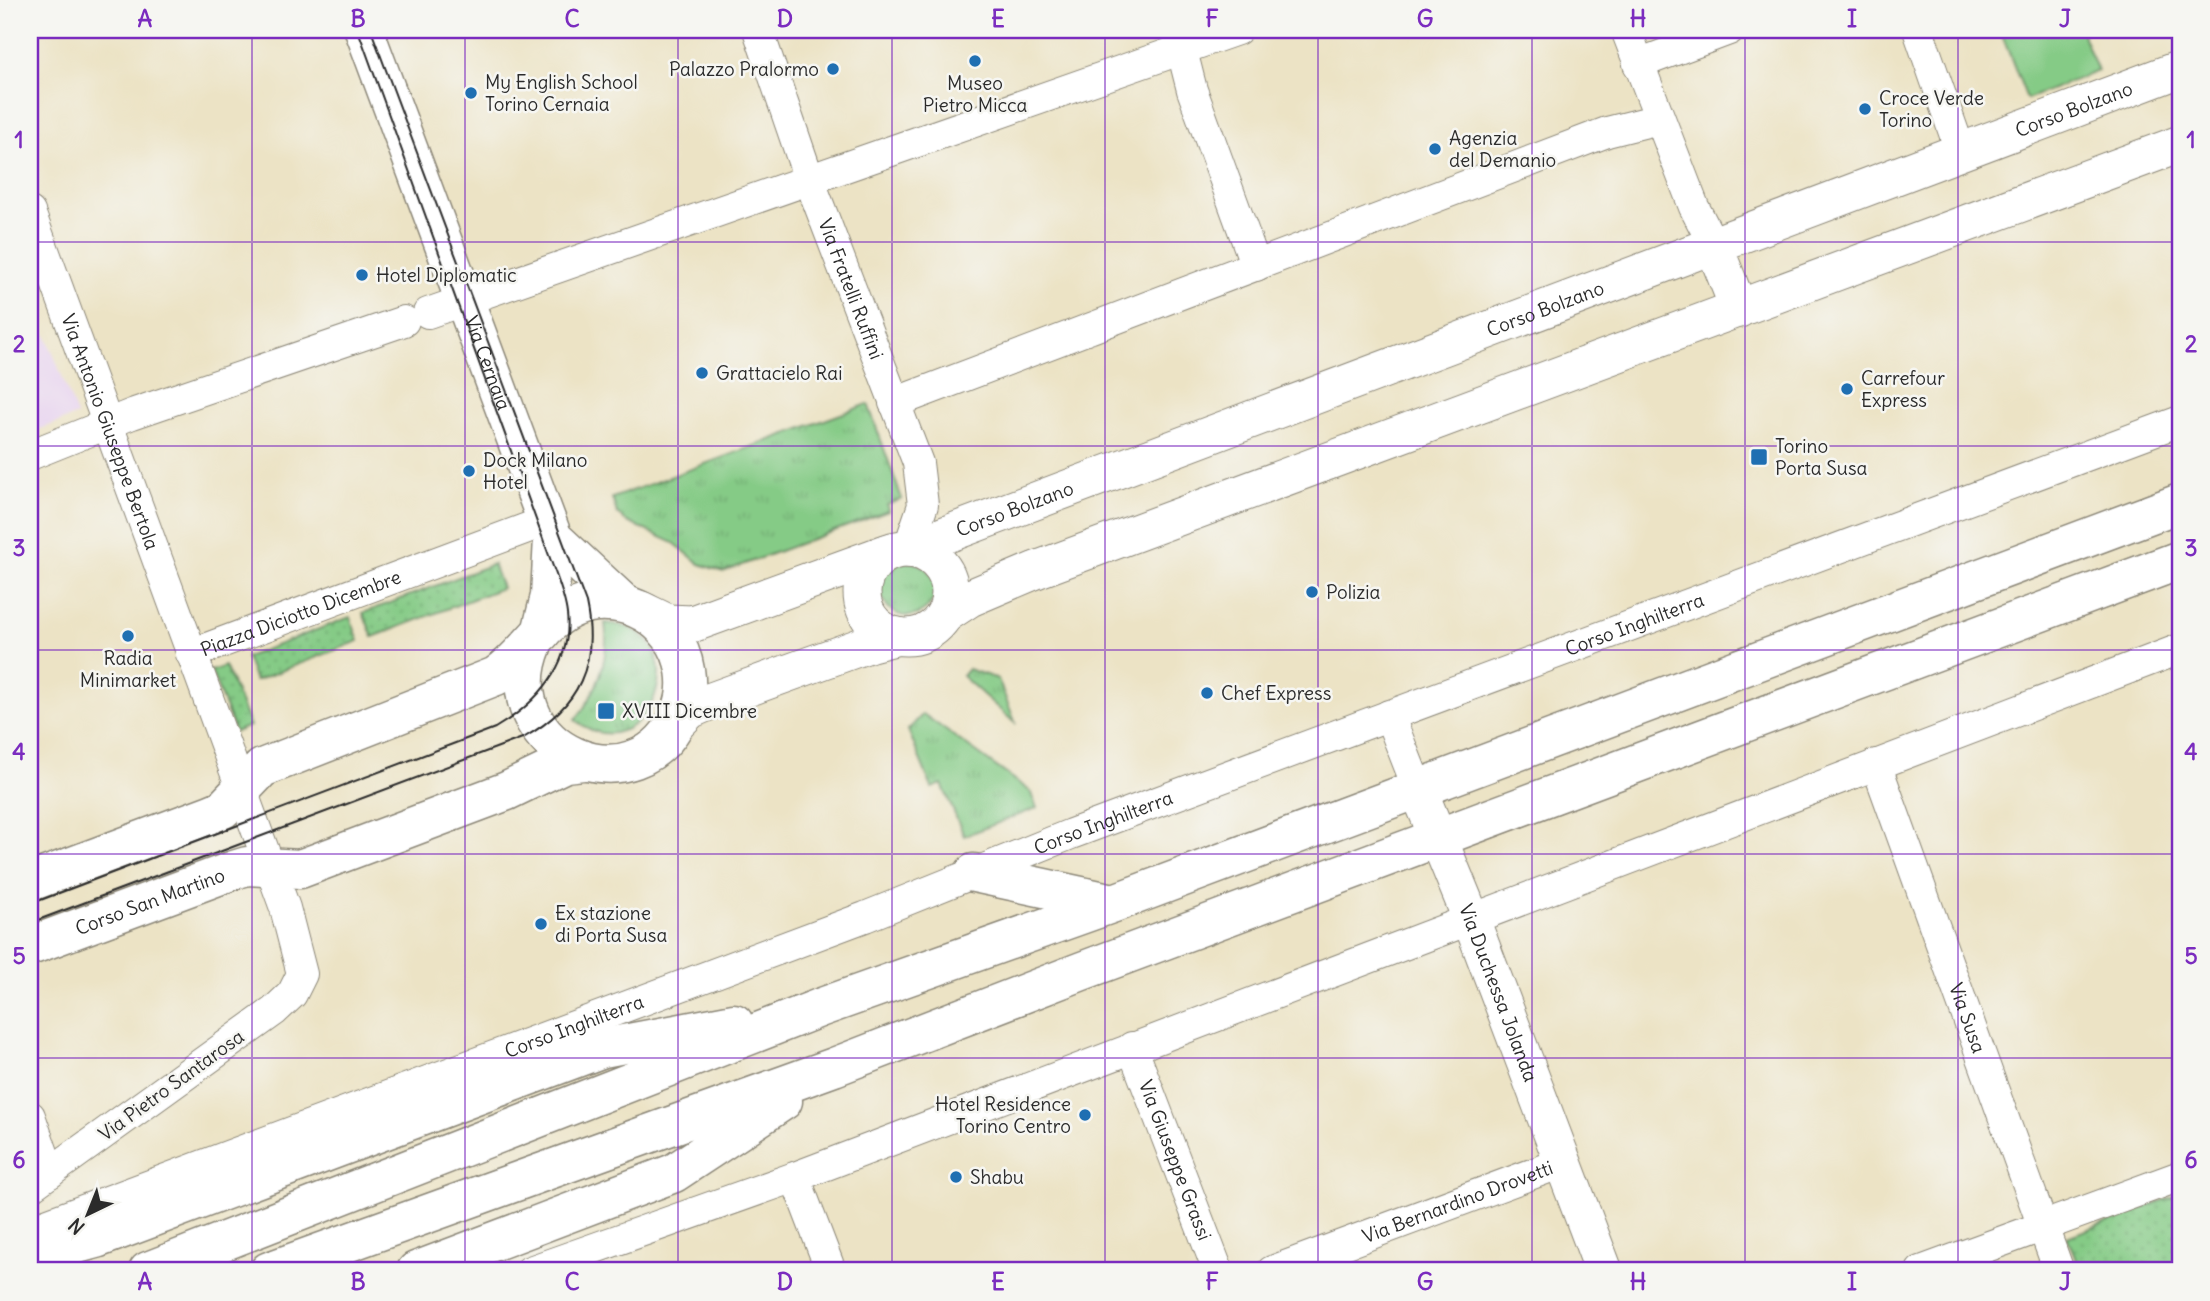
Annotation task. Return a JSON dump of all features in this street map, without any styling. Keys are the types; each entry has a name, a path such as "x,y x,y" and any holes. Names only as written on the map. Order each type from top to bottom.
{"main road":[{"name":"Via Cernaia","path":"364,30 549,530 550,596 537,638"},
{"path":"148,1271 822,1007 1114,903 2180,503"},
{"name":"Via Cernaia","path":"549,530 632,606"},
{"path":"269,1271 834,1067 2180,560"},
{"path":"30,882 211,814 223,808 261,768 496,676 518,660 537,638 567,611 586,603 632,606 660,623 681,653 687,681 685,697 675,725 658,744 638,757 617,763 565,763 507,791 300,869 270,868"},
{"path":"537,638 524,670 524,686 531,717 549,741 564,753 583,761"},
{"name":"Corso San Martino","path":"30,946 234,870 247,866 270,868"},
{"path":"974,873 1114,903"},
{"path":"30,1248 56,1250 96,1239 603,1048 822,1007"},
{"path":"416,1271 674,1173 834,1067"}],"street":[{"name":"Via Fratelli Ruffini","path":"758,30 810,179 918,463 923,505 898,550"},
{"path":"30,455 110,424 810,179 1179,39 1237,30"},
{"path":"1626,30 1694,207 1714,246 1739,309"},
{"path":"1639,64 1729,30"},
{"path":"1918,30 1960,150"},
{"path":"1179,39 1192,90 1256,266"},
{"name":"Corso Bolzano","path":"632,606 668,623 692,624 1714,246 1960,150 2180,69"},
{"path":"894,403 1607,132 1659,119"},
{"path":"675,725 690,710 706,703 871,643 898,636 921,634 970,597 1036,570 2180,144"},
{"name":"Via Antonio Giuseppe Bertola","path":"30,212 110,424 191,654"},
{"name":"Corso Inghilterra","path":"30,1230 865,917 1388,715 2180,421"},
{"name":"Piazza Diciotto Dicembre","path":"302,974 285,908 191,654 549,530"},
{"path":"898,636 883,630 872,620 861,594 867,570 898,550 925,553 945,572 950,589 944,615"},
{"path":"530,1271 795,1177 2180,649"},
{"name":"Via Duchessa Jolanda","path":"1388,715 1470,918 1604,1271"},
{"name":"Via Susa","path":"1877,764 2059,1271"},
{"name":"Via Pietro Santarosa","path":"40,1180 274,1011 292,994 302,974"},
{"name":"Via Giuseppe Grassi","path":"1132,1047 1217,1271"},
{"path":"30,1116 40,1180"},
{"name":"Via Bernardino Drovetti","path":"1272,1271 1564,1162"},
{"path":"1922,1271 2180,1176"},
{"path":"795,1177 831,1271"}],"shaded area":[{"path":"30,294 77,415 30,433"}],"green space":[{"path":"2000,30 2081,30 2098,71 2027,99"},
{"path":"868,404 902,499 887,505 888,511 723,572 700,564 674,543 625,521 617,513 612,498"},
{"path":"908,562 927,570 935,589 927,608 908,616 889,608 881,589 889,570"},
{"path":"493,564 502,588 373,637 363,613"},
{"path":"350,617 359,641 255,681 246,657"},
{"path":"605,623 636,631 653,649 659,672 655,696 643,716 624,730 601,733 575,720 590,699 600,675 606,650"},
{"path":"225,666 250,726 235,732 211,671"},
{"path":"968,669 998,679 1016,724 962,676"},
{"path":"923,714 1030,791 1037,808 964,836 942,784 932,788 908,730"},
{"path":"2180,1194 2180,1271 2081,1271 2067,1237"}],"tram line":[{"path":"30,904 495,728 537,695 558,666 567,633 567,614 560,587 358,30"},
{"path":"30,923 525,737 559,712 581,681 590,645 586,603 371,30"}],"place":[{"name":"Museo Pietro Micca","path":"975,61"},
{"name":"Palazzo Pralormo","path":"833,69"},
{"name":"My English School Torino Cernaia","path":"471,93"},
{"name":"Croce Verde Torino","path":"1865,109"},
{"name":"Agenzia del Demanio","path":"1435,149"},
{"name":"Hotel Diplomatic","path":"362,275"},
{"name":"Grattacielo Rai","path":"702,373"},
{"name":"Carrefour Express","path":"1847,389"},
{"name":"Torino Porta Susa","path":"1759,457"},
{"name":"Dock Milano Hotel","path":"469,471"},
{"name":"Polizia","path":"1312,592"},
{"name":"Radia Minimarket","path":"128,636"},
{"name":"Chef Express","path":"1207,693"},
{"name":"XVIII Dicembre","path":"606,711"},
{"name":"Ex stazione di Porta Susa","path":"541,924"},
{"name":"Hotel Residence Torino Centro","path":"1085,1115"},
{"name":"Shabu","path":"956,1177"}]}
